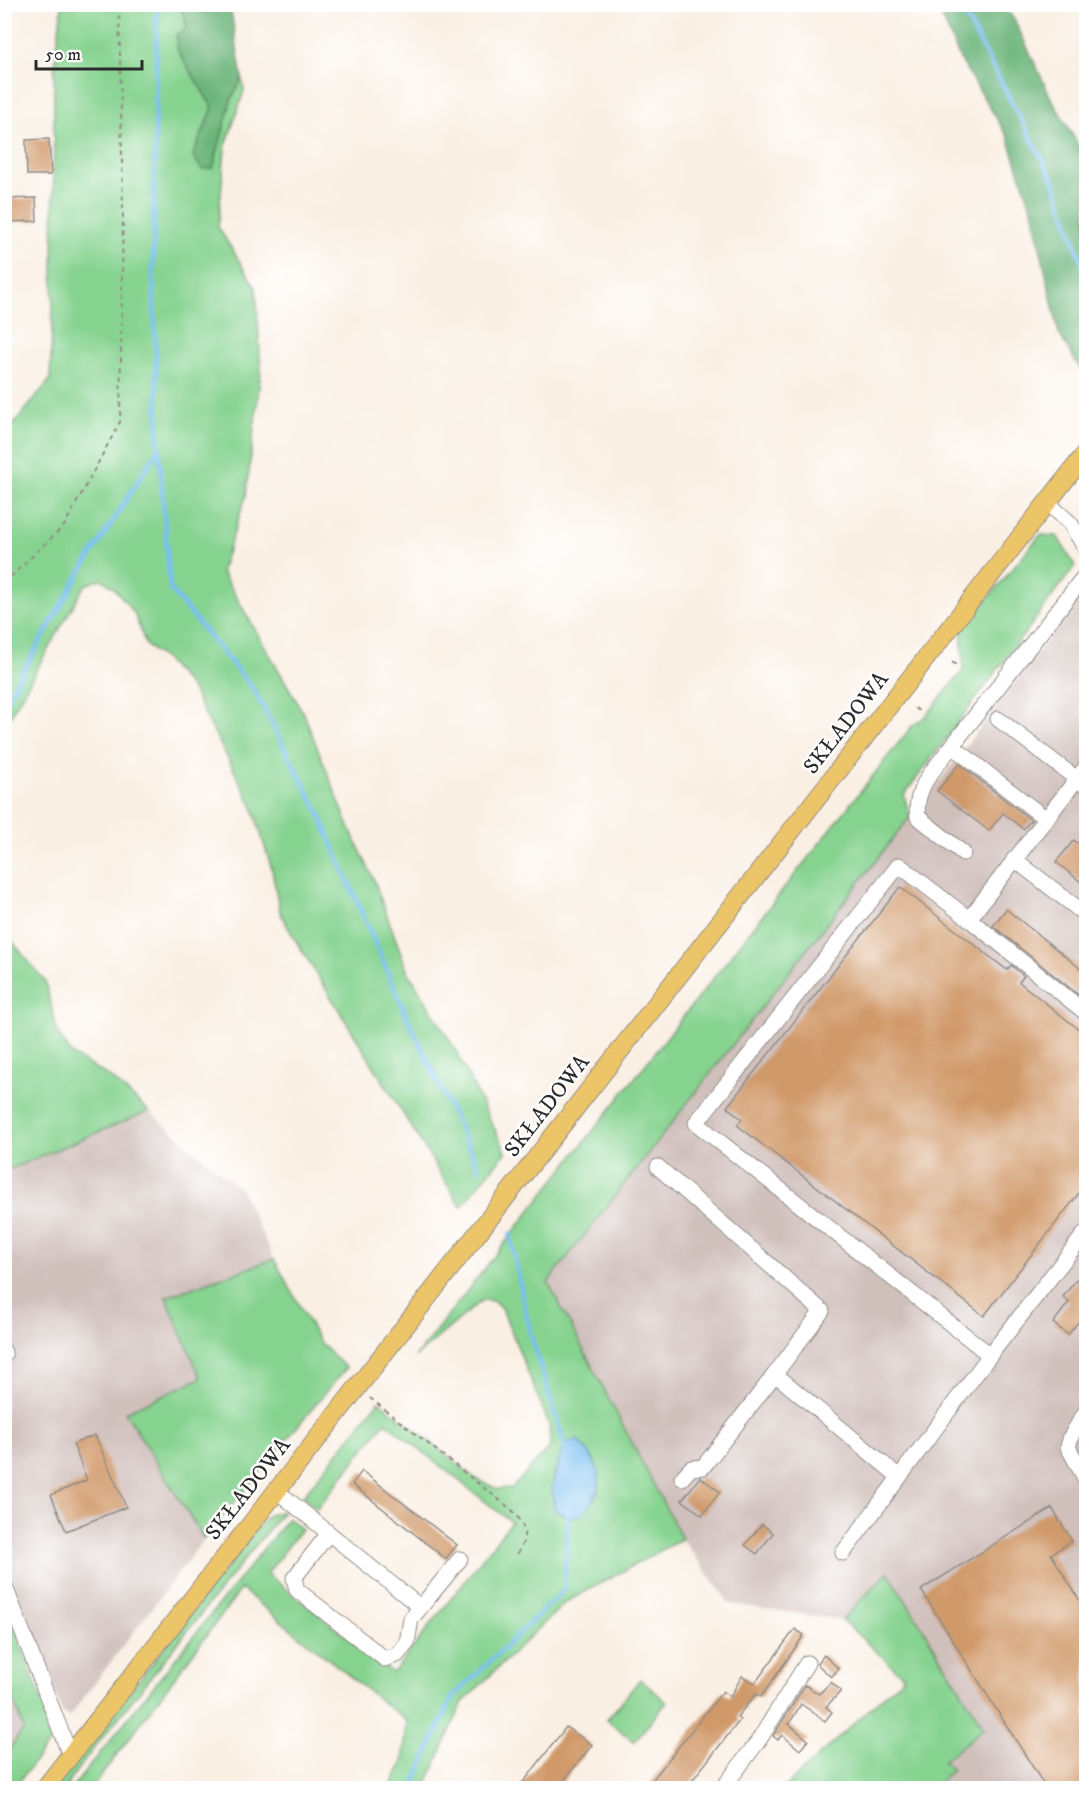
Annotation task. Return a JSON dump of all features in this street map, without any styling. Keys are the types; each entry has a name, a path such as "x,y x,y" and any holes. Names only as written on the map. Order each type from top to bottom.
{"main road":[{"name":"SKŁADOWA","path":"45,1788 1086,453"}],"street":[{"path":"1048,503 1070,523 1086,549"},
{"path":"963,853 918,817 916,803 922,786 1086,574"},
{"path":"969,919 1046,819 1083,777 998,718"},
{"path":"952,746 1046,819"},
{"path":"1014,859 1086,915"},
{"path":"990,1355 696,1124 899,865 1086,1013"},
{"path":"658,1167 822,1311 703,1467 691,1468 681,1478"},
{"path":"843,1553 898,1476 1086,1232"},
{"path":"775,1374 898,1476"},
{"path":"1086,1411 1071,1436 1068,1447 1086,1480"},
{"path":"277,1491 420,1606"},
{"path":"329,1533 294,1578 297,1590 385,1659 398,1655 407,1643 407,1627 420,1606 460,1559"},
{"path":"4,1584 70,1755"},
{"path":"723,1788 759,1740 807,1663"}],"path":[{"path":"4,583 64,526 120,422 123,210 119,4"},
{"path":"952,662 959,668"},
{"path":"915,708 919,711"},
{"path":"357,1388 512,1510 523,1522 526,1533 523,1545 516,1556"}],"shaded area":[{"path":"1086,581 1086,1788 933,1788 942,1761 983,1728 888,1572 842,1620 730,1604 682,1539 548,1282 957,758 1050,636"},
{"path":"149,1111 241,1190 274,1259 166,1297 201,1378 125,1412 204,1539 69,1717 62,1712 22,1605 5,1612 5,1171"},
{"path":"4,1677 24,1730 5,1755 4,1755"}],"green space":[{"path":"62,5 180,5 187,27 178,51 213,108 193,155 213,168 231,100 242,78 244,91 225,148 218,227 256,288 261,370 246,496 221,571 304,714 349,827 374,880 407,970 455,1049 506,1152 461,1207 280,912 272,870 252,805 191,688 167,661 146,645 134,613 115,589 101,579 85,585 5,725 5,435 50,380 53,302 54,73"},
{"path":"180,5 230,5 242,78 231,100 213,168 201,169 193,155 213,108 178,51 176,35 187,27"},
{"path":"937,5 1004,5 1015,21 1052,100 1086,158 1086,378 1059,334 1032,210 1008,137 960,59"},
{"path":"1040,535 1057,536 1075,566 904,795 910,817 548,1282 682,1539 566,1602 463,1702 425,1788 390,1788 403,1763 407,1722 241,1589 92,1788 72,1788 288,1518 301,1529 267,1574 393,1673 511,1522 385,1422 317,1509 303,1496 379,1401 475,1478 497,1489 512,1488 550,1447 549,1424 502,1309 494,1301 482,1300 415,1357 912,726 926,716 964,669 961,631"},
{"path":"5,933 45,981 58,1034 72,1055 107,1075 149,1111 5,1171"},
{"path":"274,1259 319,1341 346,1368 204,1539 125,1412 201,1378 166,1297"},
{"path":"283,1511 80,1766 67,1784 70,1788 55,1788 268,1515"},
{"path":"888,1572 984,1728 943,1761 952,1770 934,1788 784,1788 904,1677 842,1620"},
{"path":"8,1610 55,1735 14,1788 5,1788 5,1755 24,1729 5,1677 5,1612"},
{"path":"640,1679 667,1702 634,1742 607,1720"}],"water":[{"path":"576,1439 592,1457 599,1479 594,1500 582,1515 568,1518 554,1509 552,1488 564,1446"}],"building":[{"path":"49,139 51,175 27,175 26,140"},
{"path":"36,198 37,221 4,222 4,199"},
{"path":"959,764 1031,820 1023,829 1003,813 989,831 937,791"},
{"path":"1074,840 1086,850 1086,886 1056,862"},
{"path":"900,887 1007,970 1011,965 1024,976 1019,982 1086,1035 1086,1184 984,1316 737,1125 742,1119 727,1107"},
{"path":"1006,909 1086,973 1086,1001 993,926"},
{"path":"1086,1267 1086,1312 1068,1335 1053,1323 1069,1302 1063,1297"},
{"path":"95,1435 126,1507 66,1531 51,1495 87,1480 73,1444"},
{"path":"362,1471 457,1545 446,1559 352,1484"},
{"path":"700,1477 720,1492 702,1515 682,1500"},
{"path":"1052,1508 1072,1541 1051,1554 1086,1611 1086,1788 1046,1788 921,1590"},
{"path":"762,1524 773,1533 757,1554 745,1545"},
{"path":"795,1629 804,1635 791,1654 761,1697 756,1694 737,1717 740,1720 686,1788 646,1788 723,1691 730,1697 742,1676 755,1683"},
{"path":"824,1655 839,1669 831,1677 817,1664"},
{"path":"831,1682 841,1691 826,1707 832,1712 825,1721 801,1704 789,1724 808,1740 800,1750 782,1735 778,1740 773,1736 805,1685 819,1694"},
{"path":"566,1727 592,1745 558,1788 519,1788"}],"waterway":[{"path":"4,704 80,573 159,448 153,272 157,4"},
{"path":"959,4 1053,179 1086,275"},
{"path":"159,448 170,589 254,690 318,811 407,1017 479,1169"},
{"path":"510,1234 529,1329 566,1450"},
{"path":"412,1788 452,1698 564,1590 568,1514"}]}
